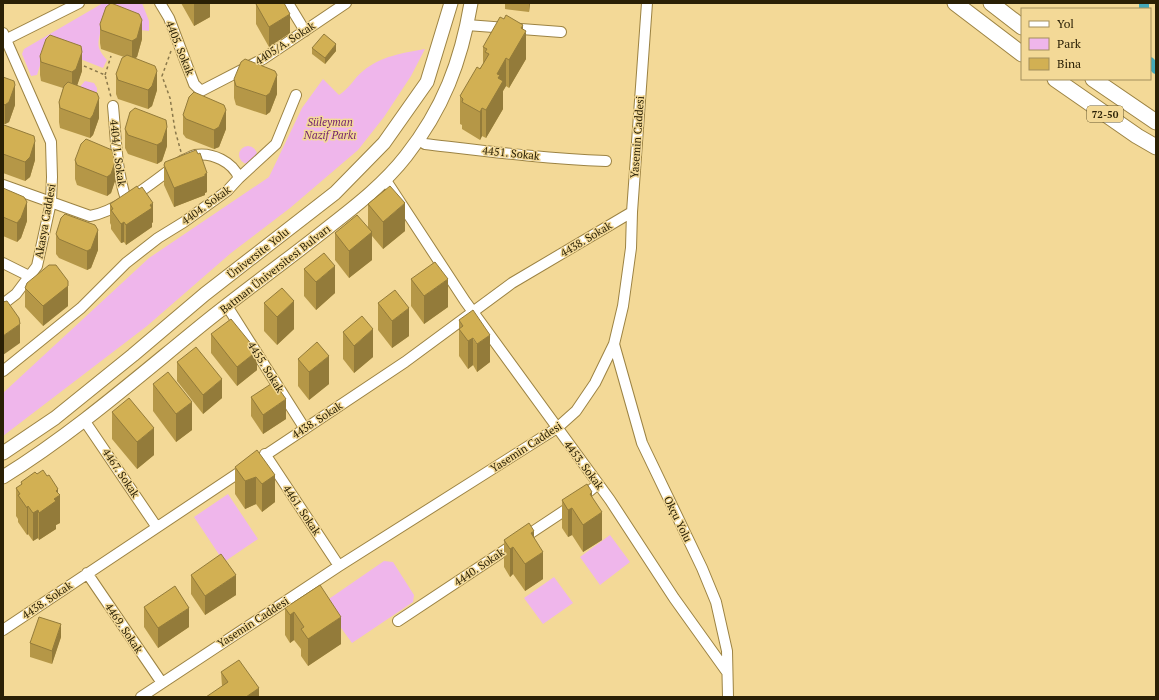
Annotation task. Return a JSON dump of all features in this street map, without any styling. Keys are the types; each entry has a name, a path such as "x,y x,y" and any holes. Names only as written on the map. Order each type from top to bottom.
{"highway":[{"path":"955,3 1021,53"},
{"path":"991,3 1021,26"},
{"name":"72-50","path":"1056,80 1137,136 1156,147"},
{"name":"72-50","path":"1094,80 1156,122"}],"main road":[{"name":"Üniversite Yolu","path":"3,453 55,418 205,294 335,193 384,143 427,82 451,3"},
{"name":"Batman Üniversitesi Bulvarı","path":"3,476 84,420 360,202 385,179 406,157 435,115 449,87 459,58 471,3"}],"street":[{"path":"4,37 79,3"},
{"name":"4405. Sokak","path":"160,3 176,36 191,77 201,91"},
{"path":"288,3 305,31"},
{"name":"4405/A. Sokak","path":"201,91 263,59 346,3"},
{"name":"Yasemin Caddesi","path":"142,697 339,566 557,428 576,411 595,383 614,344 623,306 630,255 647,3"},
{"path":"467,25 561,32"},
{"name":"Akasya Caddesi","path":"3,304 16,294 37,266 50,202 52,177 51,142 4,37"},
{"path":"239,178 276,144 296,95"},
{"name":"4404/1. Sokak","path":"113,106 123,190 126,200"},
{"name":"4451. Sokak","path":"418,139 425,144 576,160 606,161"},
{"name":"4404. Sokak","path":"3,185 90,216 126,200 183,160 195,155 209,156 228,163 239,178 227,191 184,222 158,238 126,263 81,308 3,372"},
{"name":"4453. Sokak","path":"385,179 474,313 598,484 674,598 727,672"},
{"name":"4438. Sokak","path":"3,630 156,526 405,362 474,313 512,283 632,212"},
{"path":"3,264 29,276"},
{"name":"4455. Sokak","path":"227,306 305,429"},
{"name":"Okçu Yolu","path":"614,344 634,420 642,443 702,568 716,602 727,651 728,697"},
{"name":"4467. Sokak","path":"84,420 156,526"},
{"name":"4461. Sokak","path":"265,454 339,566"},
{"name":"4440. Sokak","path":"398,621 573,505 598,484"},
{"name":"4469. Sokak","path":"87,573 162,683"}],"path":[{"path":"176,36 162,76 170,98 175,130 183,160"},
{"path":"111,56 105,75 113,106"},
{"path":"84,66 105,75"}],"green space":[{"path":"103,3 142,3 149,21 149,31 102,26 98,44 103,56 107,60 103,68 70,55 43,56 37,75 31,76 22,54 24,49"},
{"name":"Süleyman Nazif Parkı","path":"425,49 411,76 384,117 358,150 290,208 231,253 147,326 3,436 3,393 149,258 269,177 302,108 323,79 339,95 347,89 360,74 377,62 392,56"},
{"path":"85,81 94,83 97,88 97,93 79,88"},
{"path":"248,146 254,149 257,155 254,161 248,164 242,161 239,155 242,149"},
{"path":"228,494 258,539 224,562 194,517"},
{"path":"610,535 630,562 600,585 580,557"},
{"path":"384,561 393,562 414,595 413,602 352,643 323,603"},
{"path":"554,577 573,603 543,624 524,598"}],"building":[{"path":"111,3 139,14 142,20 137,38 132,41 101,30 100,24 106,7"},
{"path":"284,3 290,14 269,27 256,4"},
{"path":"506,15 523,25 521,28 526,31 509,60 506,58 497,74 500,75 498,78 503,81 486,110 482,108 480,112 462,102 463,99 460,96 477,67 480,69 489,54 485,52 487,49 483,47 500,17 504,19"},
{"path":"324,34 336,44 325,58 312,48"},
{"path":"50,35 81,46 82,52 76,69 72,72 41,62 40,56 46,39"},
{"path":"127,55 155,66 157,71 152,86 148,90 118,80 116,74 122,58"},
{"path":"245,59 275,71 277,75 270,93 266,96 236,86 234,79 241,62"},
{"path":"3,77 14,81 15,85 9,102 5,105 3,104"},
{"path":"68,82 97,93 99,98 90,119 60,108 59,102 64,86"},
{"path":"194,92 224,105 226,110 219,127 214,130 186,119 183,115 189,97"},
{"path":"135,108 166,120 167,127 162,142 157,145 128,135 125,129 130,112"},
{"path":"4,125 34,136 35,141 30,157 25,162 3,154"},
{"path":"86,139 112,150 115,162 111,174 107,177 77,165 75,160 81,144"},
{"path":"196,150 198,154 200,153 207,173 205,176 174,188 164,165 165,162"},
{"path":"137,186 139,189 142,187 153,203 150,205 152,208 126,225 124,222 121,224 111,210 113,209 110,204"},
{"path":"390,186 405,203 383,222 368,204"},
{"path":"3,188 24,197 27,202 21,218 17,223 3,217"},
{"path":"65,214 95,225 98,230 91,249 87,251 59,239 56,234 61,218"},
{"path":"357,215 372,232 349,251 335,233"},
{"path":"324,253 335,266 316,282 304,269"},
{"path":"435,262 448,279 424,296 411,279"},
{"path":"49,265 56,265 68,281 68,286 43,306 25,288 27,283"},
{"path":"282,288 294,301 277,317 264,303"},
{"path":"395,290 409,308 392,321 378,303"},
{"path":"7,301 19,318 20,324 3,336 3,302"},
{"path":"473,310 490,335 477,344 473,338 468,341 459,329 463,326 459,320"},
{"path":"362,316 373,329 354,346 343,332"},
{"path":"231,319 257,351 237,367 211,334"},
{"path":"317,342 329,356 309,372 298,359"},
{"path":"196,347 222,379 203,395 177,362"},
{"path":"168,372 192,402 176,414 153,384"},
{"path":"274,382 286,399 263,415 251,397"},
{"path":"129,398 154,428 137,442 112,412"},
{"path":"257,450 275,475 262,484 256,477 245,481 235,467"},
{"path":"43,470 47,476 49,475 58,489 56,491 60,495 54,499 56,501 39,513 38,510 33,513 28,506 27,508 18,495 20,494 16,488 22,484 21,482 35,472 37,474"},
{"path":"587,484 592,492 590,494 602,512 583,525 572,508 568,510 562,500"},
{"path":"529,523 534,531 531,533 543,552 525,564 513,547 510,549 504,540"},
{"path":"221,554 236,575 205,596 191,575"},
{"path":"320,585 341,617 308,639 301,629 304,627 294,612 290,615 285,608"},
{"path":"175,586 189,608 158,628 144,607"},
{"path":"39,617 61,624 52,651 30,643"},
{"path":"239,660 259,688 246,697 206,697 228,682 221,672"}],"waterway":[{"path":"1144,3 1144,8"},
{"path":"1151,63 1156,69"}]}
